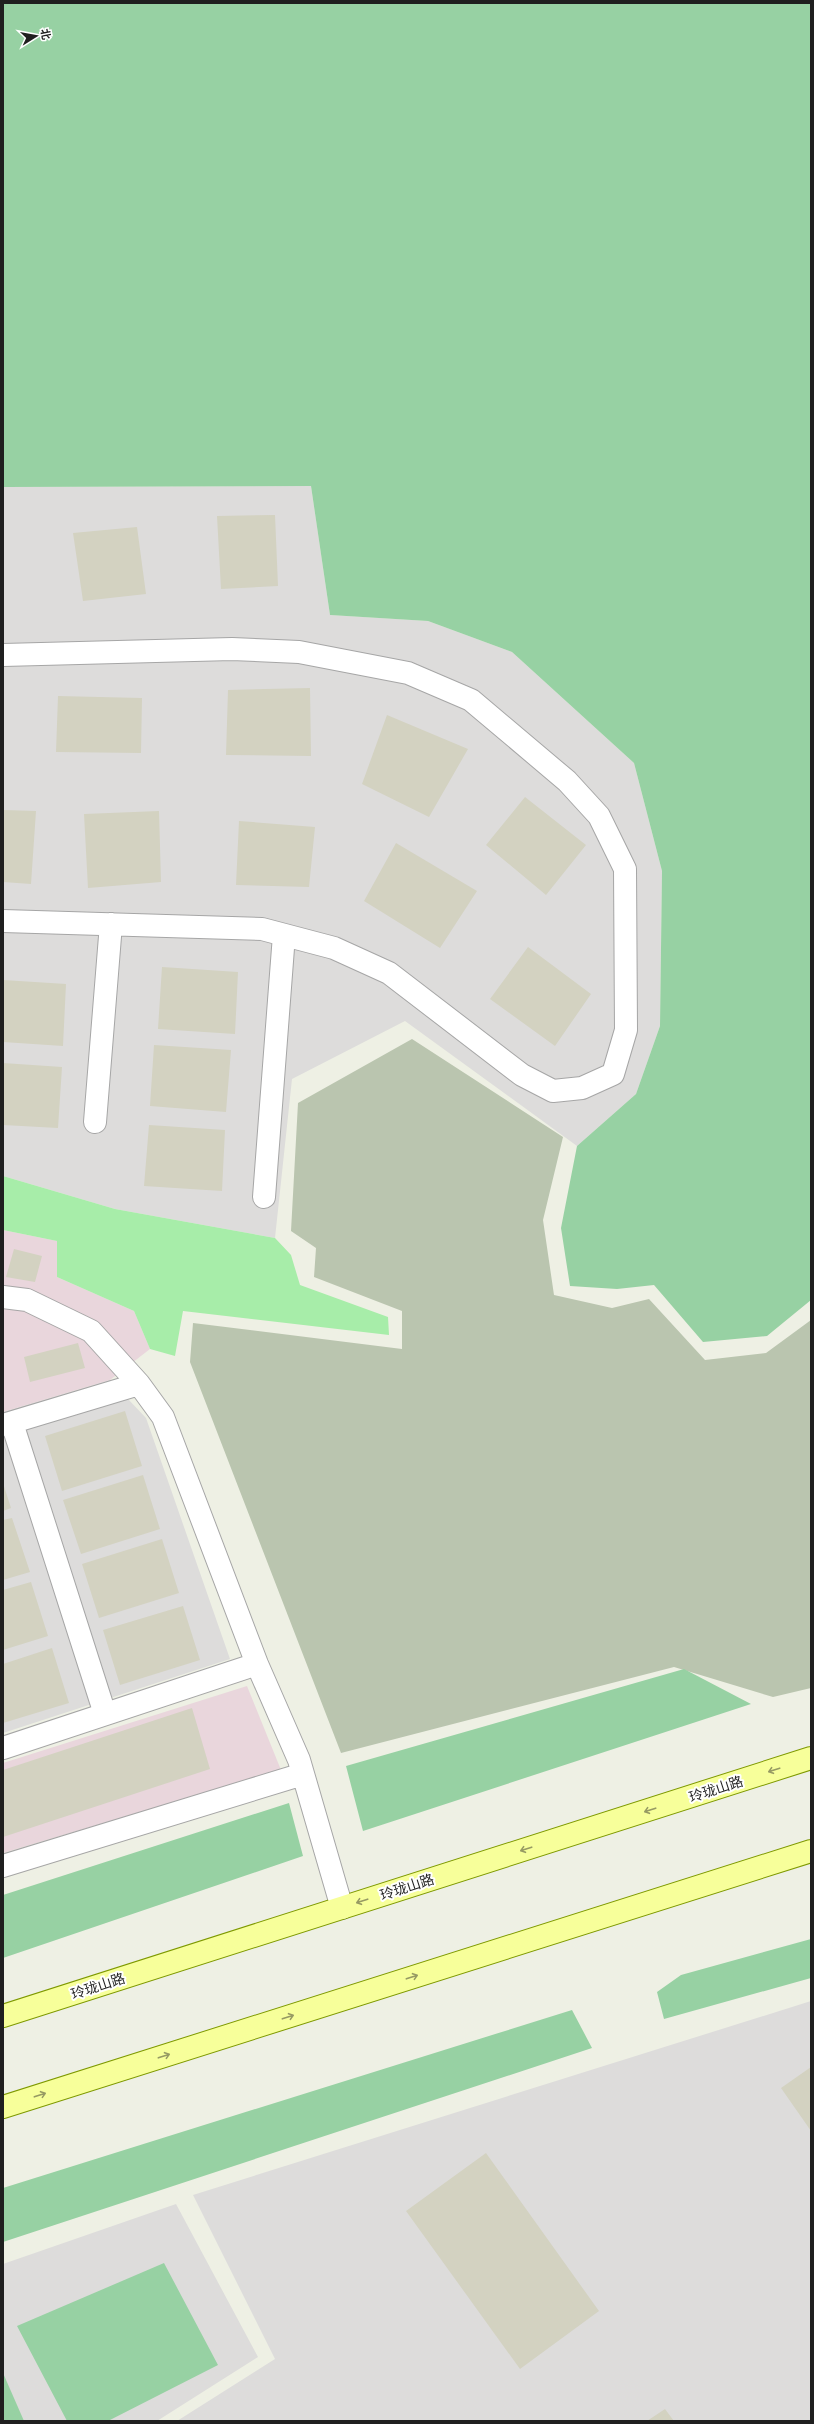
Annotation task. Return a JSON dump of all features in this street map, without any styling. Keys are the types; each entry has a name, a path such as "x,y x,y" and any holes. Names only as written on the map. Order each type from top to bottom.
{"main road":[{"name":"玲珑山路","path":"3,2016 811,1758"},
{"path":"3,2107 811,1851"}],"street":[{"path":"3,655 232,649 299,652 408,673 471,700 567,781 599,816 625,869 626,1030 613,1074 582,1088 553,1091 522,1075 389,973 334,948 262,929 3,921"},
{"path":"95,1122 111,924"},
{"path":"264,1197 284,935"},
{"path":"3,1297 28,1300 91,1331 139,1384 163,1417 257,1664 299,1760 342,1908"},
{"path":"106,1714 7,1424 139,1384"},
{"path":"3,1748 257,1664"},
{"path":"3,1866 303,1774"}],"shaded area":[{"path":"311,486 330,615 428,621 512,652 634,763 662,871 660,1026 636,1094 577,1146 405,1021 292,1079 275,1238 115,1209 3,1176 3,487"},
{"path":"412,1039 563,1137 543,1220 554,1295 612,1308 649,1299 705,1360 766,1353 811,1320 811,1688 773,1697 674,1667 341,1753 190,1362 193,1323 402,1349 402,1311 314,1277 316,1248 291,1231 298,1103"},
{"path":"3,1230 57,1241 57,1277 134,1311 150,1349 110,1380 3,1412"},
{"path":"110,1380 146,1418 230,1659 3,1733 3,1412"},
{"path":"247,1686 281,1770 3,1853 3,1763"},
{"path":"811,2001 811,2421 177,2421 275,2359 193,2195"},
{"path":"176,2204 258,2357 157,2421 3,2421 3,2264"}],"green space":[{"path":"3,3 811,3 811,1300 767,1336 703,1342 654,1285 617,1289 570,1286 561,1228 577,1146 636,1094 660,1026 662,871 634,763 512,652 428,621 330,615 311,486 3,487"},
{"path":"3,1176 115,1209 275,1238 291,1255 300,1285 388,1317 389,1335 183,1311 175,1356 150,1349 134,1311 57,1277 57,1241 3,1230"},
{"path":"684,1669 751,1704 363,1831 346,1766"},
{"path":"289,1803 303,1856 3,1958 3,1895"},
{"path":"811,1939 811,1978 664,2019 657,1992 681,1975"},
{"path":"572,2010 592,2048 3,2242 3,2188"},
{"path":"164,2263 218,2365 108,2421 67,2421 17,2326"},
{"path":"3,2373 24,2421 3,2421"}],"building":[{"path":"275,515 278,586 221,589 217,516"},
{"path":"137,527 146,594 83,601 73,533"},
{"path":"310,688 311,756 226,755 228,690"},
{"path":"58,696 142,698 141,753 56,752"},
{"path":"387,715 468,749 429,817 362,784"},
{"path":"525,797 586,845 546,895 486,845"},
{"path":"3,810 36,811 31,884 3,882"},
{"path":"159,811 161,882 88,888 84,814"},
{"path":"239,821 315,827 309,887 236,885"},
{"path":"396,843 477,891 440,948 364,901"},
{"path":"528,947 591,994 555,1046 490,999"},
{"path":"162,967 238,972 235,1034 158,1029"},
{"path":"3,980 66,984 63,1046 3,1042"},
{"path":"154,1045 231,1050 226,1112 150,1106"},
{"path":"3,1063 62,1067 58,1128 3,1125"},
{"path":"149,1125 225,1130 222,1191 144,1186"},
{"path":"14,1249 42,1256 35,1282 6,1277"},
{"path":"78,1343 85,1368 30,1382 24,1357"},
{"path":"125,1411 142,1466 62,1491 45,1436"},
{"path":"143,1475 160,1529 81,1554 63,1500"},
{"path":"3,1483 11,1508 3,1511"},
{"path":"12,1518 30,1572 3,1580 3,1520"},
{"path":"162,1539 179,1593 99,1618 82,1564"},
{"path":"31,1582 48,1636 3,1650 3,1590"},
{"path":"183,1606 200,1660 120,1685 103,1630"},
{"path":"52,1648 69,1703 3,1723 3,1664"},
{"path":"192,1708 210,1769 3,1837 3,1770"},
{"path":"811,2067 811,2131 781,2088"},
{"path":"486,2153 599,2311 520,2369 406,2211"},
{"path":"665,2409 674,2421 647,2421"}]}
